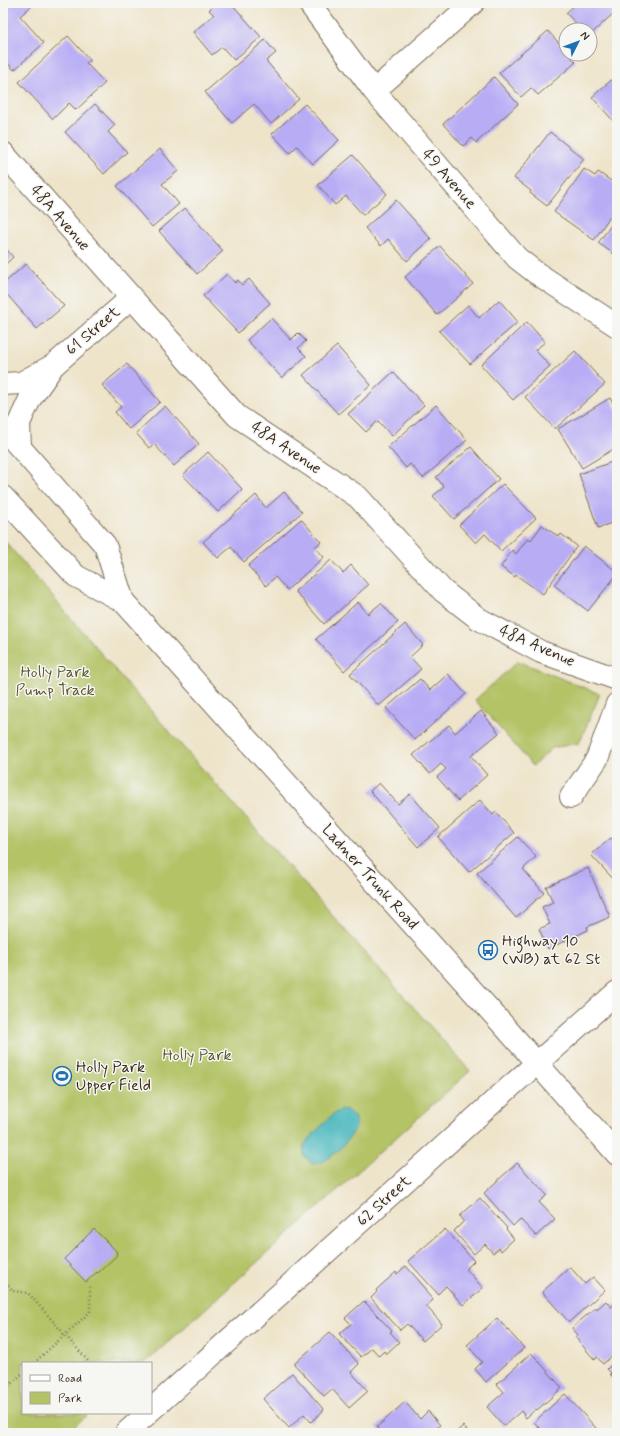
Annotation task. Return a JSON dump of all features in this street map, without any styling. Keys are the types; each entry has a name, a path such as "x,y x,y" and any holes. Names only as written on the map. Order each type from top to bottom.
{"street":[{"name":"49 Avenue","path":"309,3 374,92 517,258 535,272 617,326"},
{"path":"374,92 473,3"},
{"name":"48A Avenue","path":"3,153 237,416 358,497 443,591 479,620 541,652 617,679"},
{"name":"61 Street","path":"3,384 21,383 54,365 131,298"},
{"name":"61 Street","path":"20,447 19,423 30,399 54,365"},
{"name":"Ladner Trunk Road","path":"3,428 105,545 123,601"},
{"name":"Ladner Trunk Road","path":"3,497 76,576 123,601 617,1154"},
{"path":"571,797 597,759 617,704"},
{"name":"62 Street","path":"152,1409 536,1063 617,992"},
{"path":"126,1433 147,1414"}],"path":[{"path":"488,950 495,944"},
{"path":"3,1279 13,1291 28,1293 89,1362"},
{"path":"35,1362 90,1312 90,1285"},
{"path":"3,1391 22,1374"}],"green space":[{"name":"Holly Park","path":"3,539 129,686 470,1071 146,1362 22,1362 22,1414 88,1414 67,1433 3,1433"},
{"path":"518,661 600,694 579,743 552,748 533,766 475,700"}],"water":[{"path":"345,1109 355,1118 356,1121 353,1133 339,1150 321,1162 312,1164 304,1156 304,1146 313,1134 332,1115"}],"building":[{"path":"5,3 35,3 20,16 44,43 14,70 3,58 3,5"},
{"path":"217,3 231,3 261,37 234,60 222,47 212,55 193,32 214,15 209,10"},
{"path":"577,3 617,3 617,10 598,28 598,22 574,22 566,13"},
{"path":"548,31 558,42 558,62 576,62 538,95 531,88 521,97 499,73"},
{"path":"68,36 90,60 86,63 105,83 76,110 69,103 53,119 19,82"},
{"path":"265,40 276,53 266,61 299,99 271,124 254,104 232,123 205,92"},
{"path":"617,75 617,125 592,97"},
{"path":"494,77 518,104 476,143 472,138 463,146 443,124"},
{"path":"95,104 115,125 108,132 127,152 104,174 65,132"},
{"path":"305,104 339,140 313,164 297,146 290,153 272,134"},
{"path":"550,132 584,159 547,206 514,178"},
{"path":"160,149 178,171 162,184 179,204 152,227 117,186"},
{"path":"353,155 387,194 363,215 346,196 335,205 318,185"},
{"path":"584,169 595,176 598,172 617,185 617,206 594,240 554,212"},
{"path":"396,200 431,239 407,261 388,239 381,246 365,228"},
{"path":"185,208 223,251 197,274 159,231"},
{"path":"617,217 617,256 598,243"},
{"path":"3,245 13,257 3,267"},
{"path":"440,246 473,284 437,315 405,277"},
{"path":"26,264 64,306 37,329 3,290 3,284"},
{"path":"227,274 235,283 238,280 242,285 249,279 270,303 238,333 203,296"},
{"path":"499,300 518,322 470,364 439,331 468,305 479,318"},
{"path":"271,318 291,340 298,333 306,341 298,348 306,356 282,378 247,340"},
{"path":"527,322 545,342 535,350 550,366 513,400 481,365"},
{"path":"337,346 371,385 338,414 303,375"},
{"path":"575,351 605,384 555,429 525,397"},
{"path":"127,364 160,402 129,429 115,412 121,407 102,385"},
{"path":"393,372 424,405 392,436 378,421 366,432 348,414"},
{"path":"610,398 617,410 617,447 582,468 558,429"},
{"path":"436,405 467,440 423,478 410,464 406,468 388,447"},
{"path":"165,406 199,444 174,466 154,444 149,448 136,433"},
{"path":"471,447 499,479 454,519 433,496 444,487 436,477"},
{"path":"208,452 242,489 218,512 183,475"},
{"path":"617,460 617,521 598,528 579,474"},
{"path":"503,484 536,518 501,551 485,534 476,543 459,525"},
{"path":"284,492 302,512 244,562 231,547 218,558 203,542 256,495 266,508"},
{"path":"301,519 321,542 315,547 324,557 287,590 275,577 266,586 248,566"},
{"path":"542,525 559,537 561,534 577,546 543,594 516,575 515,577 501,567 512,550 516,554 528,538 531,540"},
{"path":"584,546 617,572 588,611 554,585"},
{"path":"331,560 343,573 351,565 368,585 324,624 295,591"},
{"path":"358,602 368,614 381,603 398,622 344,671 316,639"},
{"path":"405,624 423,645 410,657 421,669 379,706 350,674"},
{"path":"448,674 466,694 415,740 386,708 420,679 430,690"},
{"path":"481,711 499,733 471,756 487,775 458,801 437,777 446,769 441,764 430,774 413,755 449,725 455,733"},
{"path":"379,783 398,804 410,794 440,828 418,847 370,791"},
{"path":"480,800 493,815 496,812 514,833 469,872 438,837"},
{"path":"518,837 536,857 523,869 544,893 516,918 477,873"},
{"path":"611,838 617,845 617,883 591,855"},
{"path":"588,868 610,917 587,927 588,930 548,949 539,929 550,924 542,907 553,902 546,887"},
{"path":"517,1163 547,1195 539,1202 555,1219 536,1236 520,1219 513,1226 484,1193"},
{"path":"480,1198 507,1228 506,1229 514,1239 501,1251 499,1248 493,1253 485,1244 474,1254 454,1231 464,1221 460,1216"},
{"path":"94,1229 117,1252 117,1255 86,1282 64,1259"},
{"path":"445,1229 474,1261 466,1269 483,1288 463,1305 446,1286 438,1294 408,1261"},
{"path":"406,1266 427,1290 426,1292 433,1300 426,1306 442,1324 423,1341 407,1324 400,1330 371,1298 377,1292 376,1290 396,1272 397,1274"},
{"path":"570,1267 585,1284 593,1277 605,1290 569,1322 542,1292"},
{"path":"364,1301 392,1331 390,1332 399,1342 386,1354 384,1351 379,1356 372,1348 361,1357 339,1334 351,1324 345,1318"},
{"path":"606,1301 611,1307 617,1302 617,1351 603,1364 597,1357 595,1360 575,1337 578,1335 572,1328 596,1307 597,1309"},
{"path":"497,1318 524,1348 486,1382 475,1369 482,1362 467,1345"},
{"path":"330,1332 359,1364 351,1372 368,1391 349,1408 332,1389 324,1396 294,1364"},
{"path":"531,1353 562,1388 526,1418 521,1411 504,1426 487,1407 504,1392 497,1384"},
{"path":"617,1360 617,1382 607,1369"},
{"path":"292,1373 324,1410 311,1422 304,1414 289,1428 263,1399"},
{"path":"565,1394 596,1428 590,1433 536,1433 541,1429 534,1422"},
{"path":"405,1402 420,1419 428,1411 440,1425 430,1433 382,1433 377,1427"},
{"path":"463,1426 469,1433 455,1433"}],"place":[{"name":"Highway 10 (WB) at 62 St","path":"488,950"},
{"name":"Holly Park Upper Field","path":"62,1076"}],"park label":[{"name":"Holly Park Pump Track","path":"55,681"}]}
